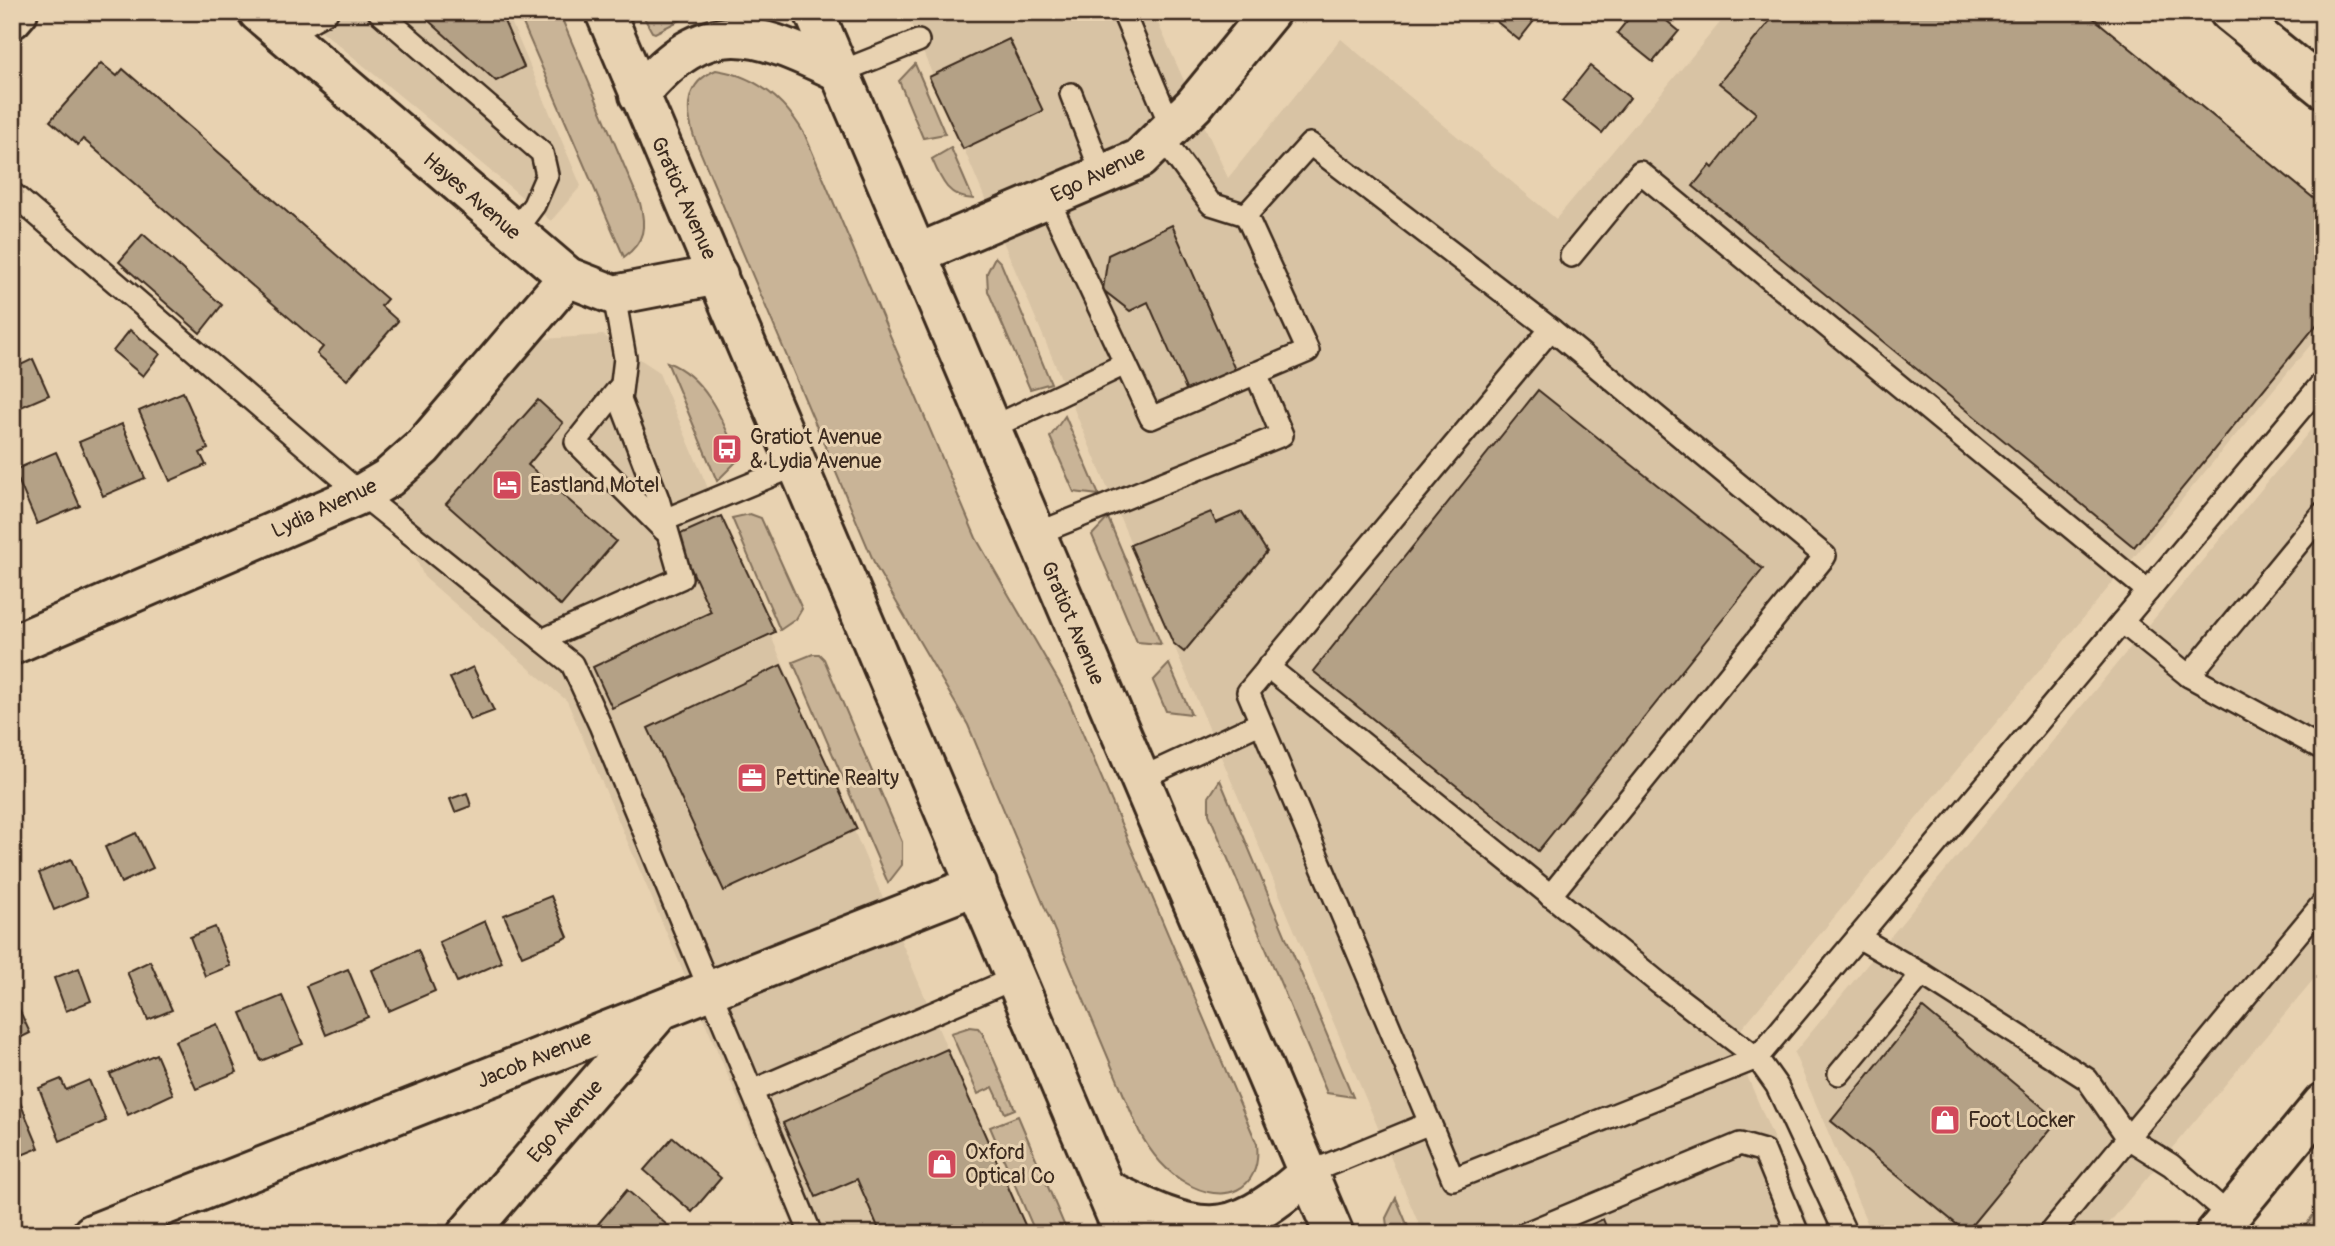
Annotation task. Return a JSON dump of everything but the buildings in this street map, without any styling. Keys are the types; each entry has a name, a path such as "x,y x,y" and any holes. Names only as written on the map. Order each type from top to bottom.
{"main road":[{"path":"12,19 18,12"},
{"name":"Gratiot Avenue","path":"605,12 1124,1234"},
{"name":"Gratiot Avenue","path":"814,12 1334,1234"},
{"name":"Ego Avenue","path":"916,254 1139,159 1167,134 1270,12"},
{"path":"2230,12 2323,88"},
{"name":"Hayes Avenue","path":"272,23 568,277 614,295"},
{"path":"639,95 657,73 685,50 717,37 752,36 788,48 840,72"},
{"path":"614,295 718,275"},
{"name":"Lydia Avenue","path":"12,645 361,494 388,478 423,447 568,277"},
{"name":"Jacob Avenue","path":"92,1234 977,885"},
{"name":"Ego Avenue","path":"467,1234 662,1008"},
{"path":"2223,1225 2323,1103"},
{"path":"1105,1189 1153,1212 1212,1227 1241,1222 1263,1210 1308,1173"}],"lane":[{"path":"272,23 327,12"},
{"path":"379,12 542,153 547,175 534,205 514,232"},
{"path":"1048,199 1151,418 1308,351 1246,215 1211,204 1167,134 1123,12"},
{"path":"840,72 918,41"},
{"path":"1071,94 1103,176"},
{"path":"1246,215 1310,144 1551,330 1825,556 1550,895"},
{"path":"1572,256 1640,173 2148,591"},
{"path":"12,194 361,494 572,664 600,725 811,1234"},
{"path":"542,640 681,578 658,499 620,400 619,388 625,358 614,295"},
{"path":"1551,330 1248,692 1453,1179 1757,1058 2323,382"},
{"path":"991,428 1063,397 1125,364"},
{"path":"1036,534 1282,435 1256,373"},
{"path":"619,388 576,442 665,526"},
{"path":"665,526 797,465"},
{"path":"2189,676 2323,513"},
{"path":"2122,622 2189,676 2323,749"},
{"path":"1268,667 1757,1058 1777,1086 1846,1234"},
{"path":"1139,779 1260,723"},
{"path":"2049,1234 2323,903"},
{"path":"1858,937 1922,974 2087,1079 2128,1138 2171,1165 2223,1225"},
{"path":"1839,1074 1922,974"},
{"path":"752,1091 1015,978"},
{"path":"1308,1173 1430,1123"},
{"path":"1524,1234 1740,1144 1764,1151 1798,1234"}],"shaded area":[{"path":"299,12 507,12 581,186 551,221"},
{"path":"518,12 559,12 640,203 642,233 636,245 624,257"},
{"path":"641,12 696,12 655,33"},
{"path":"906,12 1153,12 1228,178 1341,39 1556,219 1729,12 2084,12 2323,205 2323,330 1732,1040 1814,1234 1423,1234"},
{"path":"915,64 945,134 923,138 899,81"},
{"path":"716,70 744,78 768,92 788,111 805,135 976,538 1066,694 1257,1144 1257,1160 1253,1173 1237,1190 1213,1193 1186,1183 1165,1167 1143,1139 968,725 876,567 694,137 689,117 690,98 698,82"},
{"path":"951,148 973,199 958,195 947,187 935,167 932,159"},
{"path":"995,257 1001,263 1051,383 1030,389 988,291 987,273"},
{"path":"603,335 658,371 1026,1234 796,1234 567,701 424,577 393,504 544,339"},
{"path":"667,362 681,369 704,390 720,416 739,459 717,481"},
{"path":"2323,415 2323,968 2100,1234 1872,1234 1794,1053"},
{"path":"1065,416 1099,495 1074,492 1050,437"},
{"path":"750,514 761,518 802,609 796,619 780,630 732,518"},
{"path":"1108,518 1161,644 1137,642 1092,535"},
{"path":"819,654 824,659 902,842 902,865 888,883 793,662"},
{"path":"1169,664 1191,714 1166,711 1153,681"},
{"path":"1220,780 1353,1097 1327,1093 1209,814 1209,797"},
{"path":"970,1027 978,1028 983,1034 1015,1109 1005,1113 993,1087 978,1094 951,1033"},
{"path":"1018,1116 1068,1234 1036,1234 990,1127"},
{"path":"1396,1198 1411,1234 1388,1234 1386,1218"},
{"path":"2323,1201 2323,1234 2300,1234"}],"place":[{"name":"Gratiot Avenue & Lydia Avenue","path":"727,449"},
{"name":"Eastland Motel","path":"507,485"},
{"name":"Pettine Realty","path":"752,778"},
{"name":"Foot Locker","path":"1945,1120"},
{"name":"Oxford Optical Co","path":"942,1164"}]}
